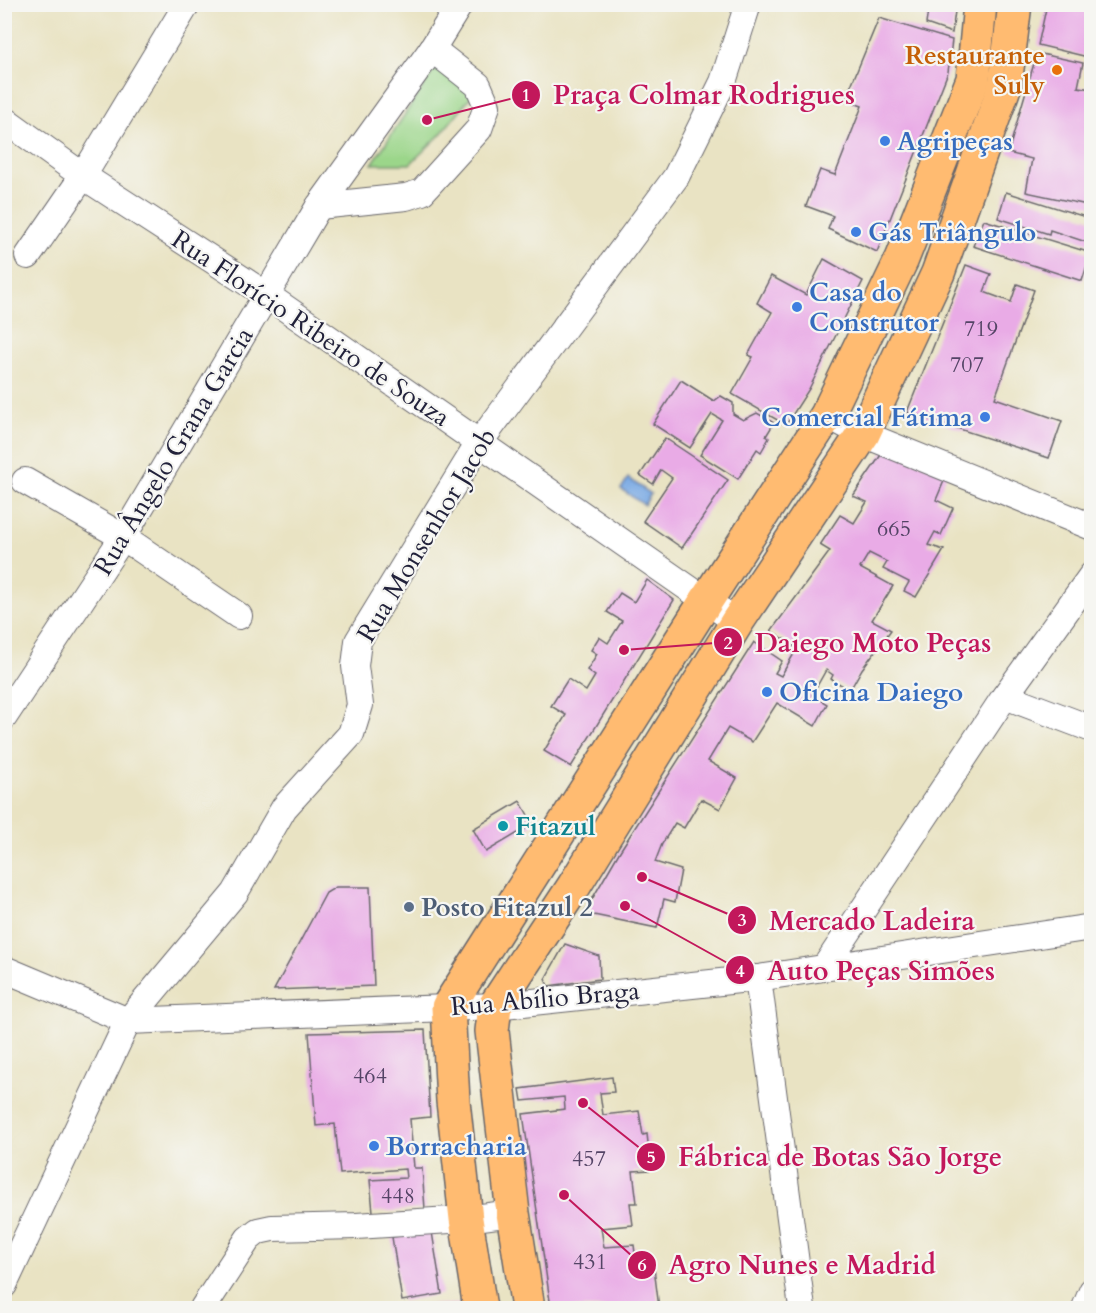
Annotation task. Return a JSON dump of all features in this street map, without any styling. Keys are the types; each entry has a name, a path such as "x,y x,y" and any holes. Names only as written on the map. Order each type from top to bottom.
{"main road":[{"path":"480,1308 466,1219 453,1101 448,1007 827,415 902,259 973,79 980,4"},
{"path":"528,1308 513,1213 492,1031 495,1006 574,886 737,622 863,434 938,273 1005,85 1015,4"},
{"path":"973,79 1005,85"},
{"path":"537,867 574,886"}],"street":[{"path":"28,256 83,176 187,4"},
{"name":"Rua Ângelo Grana Garcia","path":"4,717 123,537 268,296 319,206 432,49 460,4"},
{"name":"Rua Monsenhor Jacob","path":"4,1285 128,1021 235,892 284,808 351,734 360,705 355,666 358,641 479,443 676,177 723,82 748,4"},
{"path":"319,206 406,197 422,192 479,129 487,106 478,85 432,49"},
{"name":"Rua Florício Ribeiro de Souza","path":"4,119 83,176 268,296 737,622"},
{"path":"827,415 863,434 1092,527"},
{"path":"25,481 123,537 239,616"},
{"path":"825,967 1005,696 1092,575"},
{"path":"1005,696 1092,729"},
{"name":"Rua Abílio Braga","path":"4,969 128,1021 495,1006 758,978 1092,927"},
{"path":"758,978 802,1308"},
{"path":"202,1308 249,1239 258,1231 272,1228 356,1226 466,1219 513,1213"},
{"path":"1085,1308 1092,1291"}],"green space":[{"path":"438,64 473,94 440,135 410,164 372,164"}],"water":[{"path":"628,478 651,494 644,505 621,489"}],"building":[{"path":"929,4 939,4 955,10 947,4 956,4 952,33 926,24"},
{"path":"1047,4 1092,4 1092,58 1038,45"},
{"name":"Agripeças","path":"879,18 952,40 948,72 877,252 828,229 833,216 806,206 820,170 835,175 862,106 845,100"},
{"path":"1037,53 1083,63 1078,87 1092,89 1092,206 1026,192 1032,159 1008,153"},
{"path":"1006,192 1092,219 1092,244 1050,230 1049,234 998,218"},
{"path":"984,220 1091,253 1082,281 973,246"},
{"path":"824,259 863,281 809,389 786,425 732,394 753,357 748,355 772,312 757,303 771,276 806,295"},
{"path":"966,265 991,274 984,292 1011,302 1017,284 1034,290 995,398 1062,421 1049,458 907,412"},
{"path":"681,380 714,401 721,396 733,403 733,414 743,420 757,413 774,423 766,436 769,438 761,452 757,449 738,479 700,455 722,420 712,414 690,448 653,424"},
{"path":"665,438 728,480 682,548 643,521 672,478 661,470 653,484 640,475"},
{"path":"885,449 947,474 936,500 953,508 941,535 935,532 928,545 944,550 916,597 904,591 909,582 883,569 887,562 869,553 860,568 893,586 872,620 891,630 862,669 850,690 831,679 833,675 826,670 812,695 827,704 815,726 777,703 752,742 728,728 708,761 737,778 720,809 701,799 684,828 675,823 662,844 655,862 681,870 675,902 664,899 657,928 584,913 620,851 754,642 782,661 775,673 781,676 795,652 791,650 794,645 771,631 830,551 820,545 840,515 854,523 867,502 853,496"},
{"path":"647,580 674,600 571,767 544,751 566,715 551,706 568,679 586,691 595,676 587,670 597,654 591,650 599,637 608,643 622,621 607,612 620,593 634,602"},
{"name":"Fitazul","path":"520,801 533,824 486,852 473,829"},
{"path":"336,887 370,887 374,986 274,990 326,893"},
{"path":"565,944 599,956 600,979 548,986 545,979"},
{"path":"425,1030 430,1117 410,1119 414,1168 422,1168 425,1209 373,1212 370,1180 406,1178 405,1169 340,1174 335,1124 316,1126 309,1033"},
{"path":"612,1077 614,1092 600,1093 603,1115 639,1111 643,1135 647,1134 651,1170 633,1171 637,1203 630,1203 633,1225 601,1228 604,1247 634,1245 637,1270 654,1268 659,1308 551,1308 523,1114 565,1109 564,1097 522,1101 520,1089"},
{"path":"432,1232 442,1294 402,1301 392,1237"},
{"path":"460,1304 460,1308 377,1308 377,1307"}],"place":[{"name":"Restaurante Suly","path":"1057,70"},
{"name":"Praça Colmar Rodrigues","path":"427,120"},
{"name":"Agripeças","path":"885,141"},
{"name":"Gás Triângulo","path":"856,232"},
{"name":"Casa do Construtor","path":"797,307"},
{"name":"Comercial Fátima","path":"985,417"},
{"name":"Daiego Moto Peças","path":"624,650"},
{"name":"Oficina Daiego","path":"767,692"},
{"name":"Fitazul","path":"503,826"},
{"name":"Mercado Ladeira","path":"642,877"},
{"name":"Auto Peças Simões","path":"625,906"},
{"name":"Posto Fitazul 2","path":"409,907"},
{"name":"Fábrica de Botas São Jorge","path":"583,1103"},
{"name":"Borracharia","path":"374,1146"},
{"name":"Agro Nunes e Madrid","path":"564,1195"}]}
